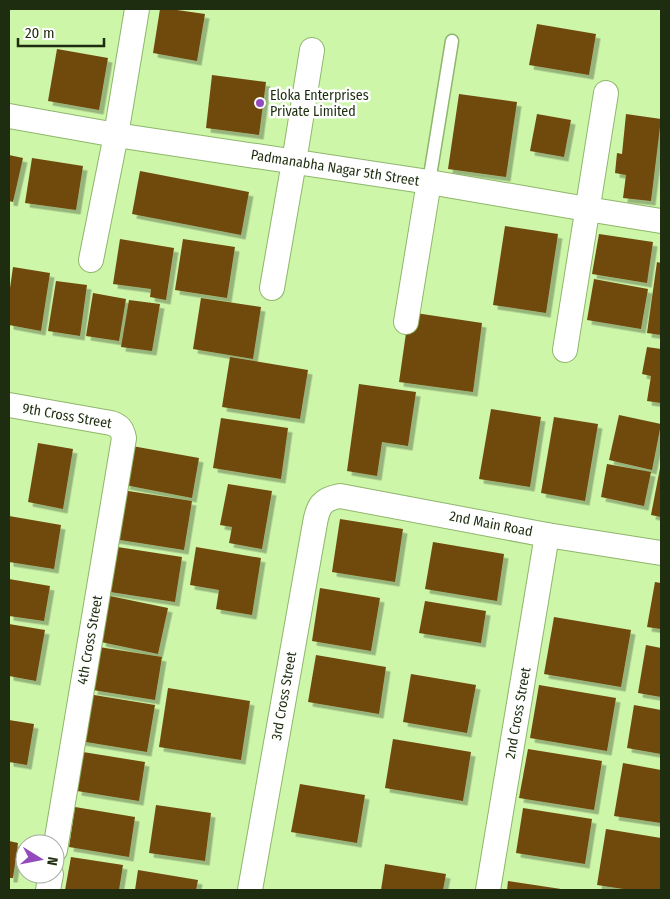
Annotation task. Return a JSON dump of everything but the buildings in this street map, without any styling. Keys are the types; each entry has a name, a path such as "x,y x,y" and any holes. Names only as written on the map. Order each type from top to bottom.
{"street":[{"path":"91,260 116,135 137,9"},
{"path":"272,288 312,50"},
{"path":"565,350 606,93"},
{"name":"Padmanabha Nagar 5th Street","path":"9,116 116,135 429,182 661,221"},
{"path":"406,322 429,182"},
{"name":"9th Cross Street","path":"9,405 111,423 123,430"},
{"name":"4th Cross Street","path":"58,834 124,438 123,430"},
{"name":"2nd Main Road","path":"322,503 330,497 340,496 547,535 661,552"},
{"name":"3rd Cross Street","path":"250,890 314,523 322,503"},
{"name":"2nd Cross Street","path":"488,890 547,535"}],"lane":[{"path":"429,182 452,40"}],"place":[{"name":"Eloka Enterprises Private Limited","path":"260,103"}]}
